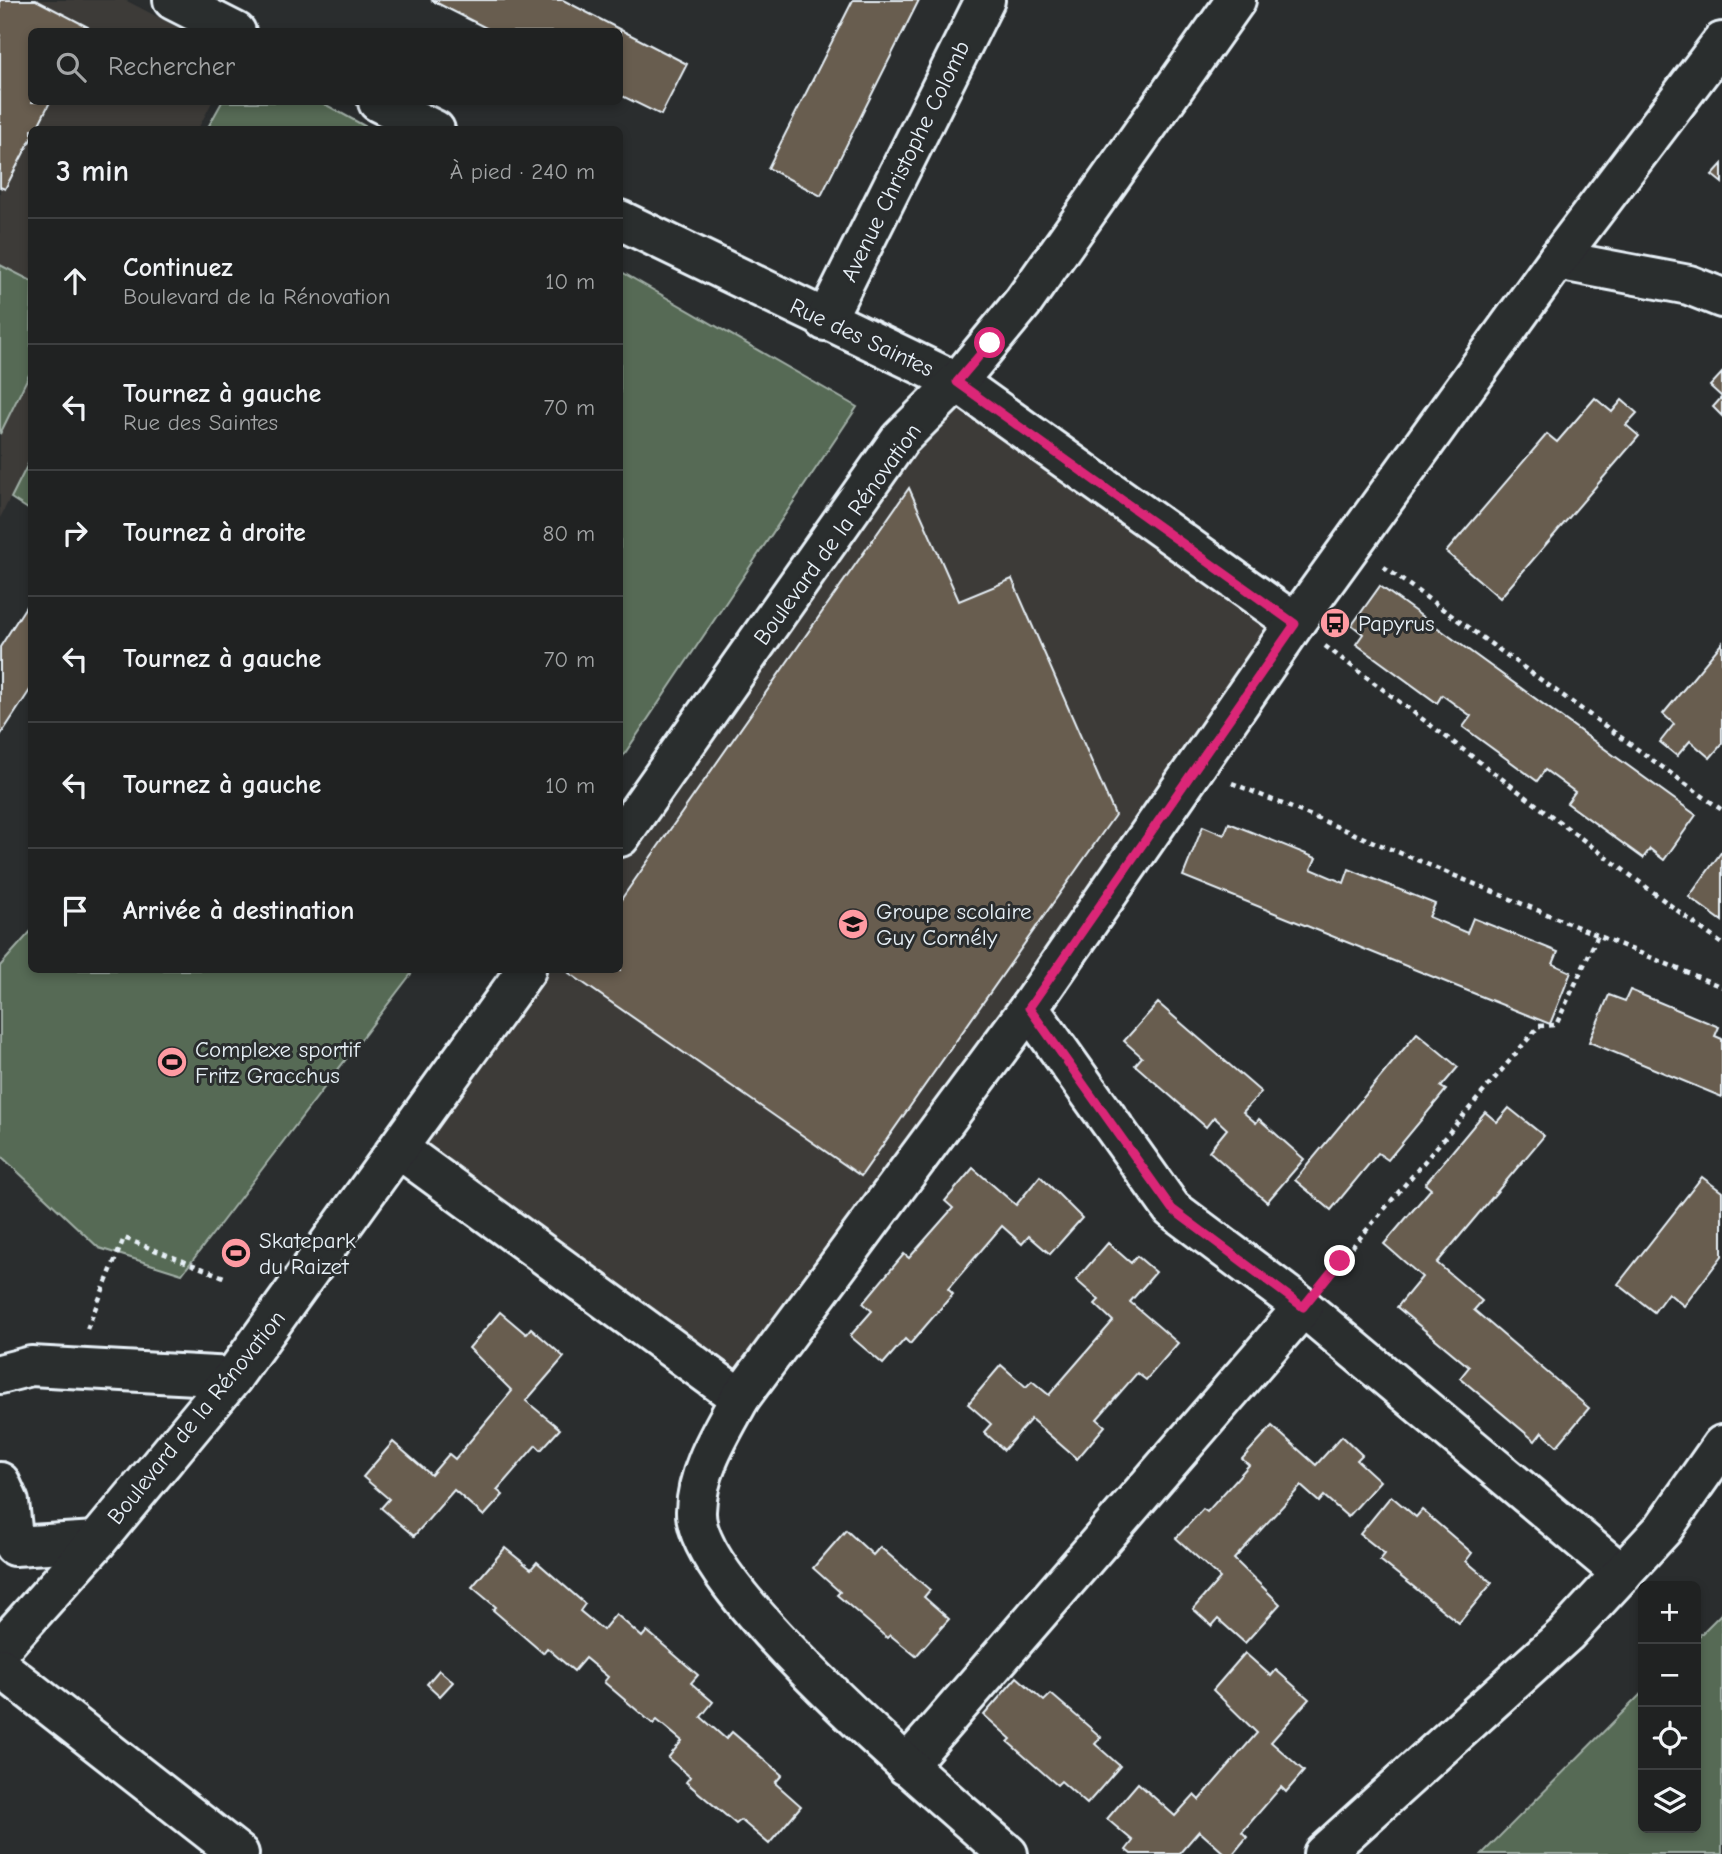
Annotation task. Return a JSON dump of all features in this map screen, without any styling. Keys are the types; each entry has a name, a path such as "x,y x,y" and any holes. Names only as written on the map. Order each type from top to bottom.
{"street":[{"name":"Avenue Christophe Colomb","path":"825,321 985,0"},
{"name":"Boulevard de la Rénovation","path":"623,833 900,439 957,382 1024,301 1236,0"},
{"path":"182,2 229,28"},
{"path":"1008,1854 906,1766 747,1608 717,1569 696,1513 707,1458 740,1398 1029,1008 1295,624 1557,260 1722,42"},
{"path":"385,105 427,126"},
{"name":"Rue des Saintes","path":"623,221 825,321 957,382 1295,624"},
{"path":"1557,260 1689,285 1722,298"},
{"name":"Boulevard de la Rénovation","path":"0,1649 97,1541 233,1377 524,973"},
{"path":"1029,1008 1172,1209 1303,1307 1622,1574"},
{"path":"399,1149 740,1398"},
{"path":"906,1766 1303,1307"},
{"path":"0,1374 31,1366 233,1377"},
{"path":"1323,1854 1566,1634 1663,1530 1722,1445"},
{"path":"0,1482 9,1502 7,1560 97,1541"},
{"path":"0,1667 239,1854"}],"path":[{"path":"1352,545 1722,810"},
{"path":"1295,624 1722,944"},
{"path":"1195,768 1722,987"},
{"path":"1303,1307 1531,1034 1539,1026 1556,1024 1598,935"},
{"path":"70,1368 124,1238 224,1277"}],"shaded area":[{"path":"0,0 125,0 179,28 28,28 28,105 210,105 200,126 28,126 28,462 0,518"},
{"name":"Groupe scolaire Guy Cornély","path":"957,382 1295,623 740,1398 399,1149 524,973 623,973 623,833"}],"green space":[{"path":"220,105 326,105 365,126 209,126"},
{"path":"0,265 28,279 28,377 0,434"},
{"path":"623,273 857,407 623,756"},
{"path":"28,464 28,509 11,498"},
{"name":"Complexe sportif Fritz Gracchus","path":"28,934 28,973 412,973 182,1274 99,1248 0,1155 0,966"},
{"path":"1722,1613 1722,1854 1482,1854 1638,1697 1638,1833 1701,1833 1701,1634"}],"building":[{"path":"0,0 36,0 88,27 28,28 28,105 48,105 38,126 28,126 28,145 5,189 0,187"},
{"path":"431,0 563,0 617,28 486,28"},
{"path":"853,0 919,0 821,196 768,168"},
{"path":"623,31 687,64 661,115 623,96"},
{"path":"1722,164 1722,183 1712,175"},
{"path":"1722,373 1722,397 1710,386"},
{"path":"1722,397 1722,416 1713,407"},
{"path":"1595,398 1612,412 1622,400 1637,413 1626,425 1639,436 1500,598 1446,552 1547,434 1557,442"},
{"path":"909,488 959,601 1012,579 1115,815 861,1176 569,973 623,973 623,897"},
{"path":"1380,586 1696,815 1664,860 1650,849 1643,858 1567,803 1575,792 1545,770 1537,781 1463,727 1471,716 1442,695 1437,703 1356,644 1363,634 1352,625"},
{"path":"28,603 28,693 0,736 0,647"},
{"path":"1722,643 1722,744 1710,758 1690,741 1677,756 1660,742 1674,724 1663,714"},
{"path":"1229,823 1316,858 1311,869 1344,883 1349,869 1435,904 1429,917 1467,933 1473,918 1558,952 1553,964 1571,972 1550,1024 1183,876 1203,826 1224,835"},
{"path":"1722,851 1722,921 1689,897"},
{"path":"1630,990 1719,1027 1715,1036 1722,1039 1722,1097 1589,1042 1609,995 1625,1001"},
{"path":"1158,1003 1261,1092 1243,1112 1256,1123 1259,1119 1304,1159 1267,1202 1209,1151 1227,1129 1214,1117 1206,1127 1135,1065 1142,1057 1124,1041"},
{"path":"1417,1033 1458,1067 1441,1087 1446,1090 1388,1160 1378,1153 1331,1210 1295,1180"},
{"path":"1509,1108 1544,1136 1437,1263 1482,1301 1474,1310 1589,1408 1557,1446 1542,1432 1535,1441 1460,1378 1469,1367 1397,1307 1422,1277 1384,1244 1431,1189 1425,1184 1485,1112 1497,1122"},
{"path":"973,1168 1016,1205 1040,1176 1082,1218 1050,1254 1029,1236 1022,1244 1002,1226 948,1289 953,1294 910,1344 905,1339 883,1364 850,1336 872,1311 863,1303 904,1254 909,1258 953,1208 945,1201"},
{"path":"1702,1177 1722,1192 1722,1256 1684,1306 1668,1293 1654,1312 1618,1284"},
{"path":"1108,1243 1131,1263 1137,1256 1156,1272 1130,1302 1178,1343 1146,1380 1137,1373 1097,1419 1105,1426 1077,1459 1031,1419 1004,1450 984,1432 991,1424 968,1404 1001,1365 1026,1387 1032,1381 1049,1395 1113,1321 1095,1304 1099,1300 1076,1280"},
{"path":"500,1312 526,1334 531,1328 564,1357 526,1401 560,1429 541,1450 536,1445 497,1490 503,1495 484,1516 454,1490 414,1536 381,1508 389,1499 363,1477 393,1442 431,1475 449,1454 455,1459 512,1391 469,1348"},
{"path":"1272,1426 1316,1465 1342,1436 1362,1455 1357,1460 1380,1481 1348,1517 1324,1496 1319,1502 1301,1486 1234,1559 1280,1604 1245,1643 1218,1619 1212,1626 1193,1609 1220,1578 1176,1538 1203,1509 1207,1512 1249,1465 1242,1459"},
{"path":"1391,1496 1416,1517 1422,1510 1472,1553 1466,1561 1492,1583 1459,1623 1380,1560 1385,1554 1360,1534"},
{"path":"846,1530 873,1555 880,1547 930,1590 924,1597 949,1619 916,1656 890,1635 887,1638 837,1595 840,1592 813,1568"},
{"path":"505,1548 531,1569 537,1562 585,1604 580,1611 603,1630 616,1614 642,1637 647,1631 698,1675 691,1683 713,1702 701,1717 726,1739 732,1732 782,1775 775,1783 801,1806 769,1844 741,1820 736,1824 686,1782 690,1777 668,1758 682,1741 657,1720 653,1724 604,1682 608,1677 585,1658 574,1671 547,1648 543,1653 493,1610 496,1607 472,1587"},
{"path":"1245,1653 1271,1676 1276,1670 1309,1699 1271,1742 1304,1771 1286,1792 1281,1787 1242,1832 1247,1837 1233,1854 1225,1854 1199,1831 1179,1854 1131,1854 1126,1850 1133,1841 1107,1819 1138,1783 1175,1816 1194,1795 1199,1800 1257,1733 1213,1690"},
{"path":"439,1670 453,1682 440,1696 427,1684"},
{"path":"1017,1677 1044,1701 1051,1694 1101,1737 1095,1744 1120,1766 1087,1804 1061,1781 1057,1785 1008,1742 1011,1739 984,1715"}],"place":[{"name":"Papyrus","path":"1335,623"},
{"name":"Groupe scolaire Guy Cornély","path":"853,924"},
{"name":"Complexe sportif Fritz Gracchus","path":"172,1062"},
{"name":"Skatepark du Raizet","path":"236,1253"}],"route":[{"path":"990,343 957,382 1295,624 1029,1008 1110,1118 1172,1209 1303,1307 1340,1261"}]}
